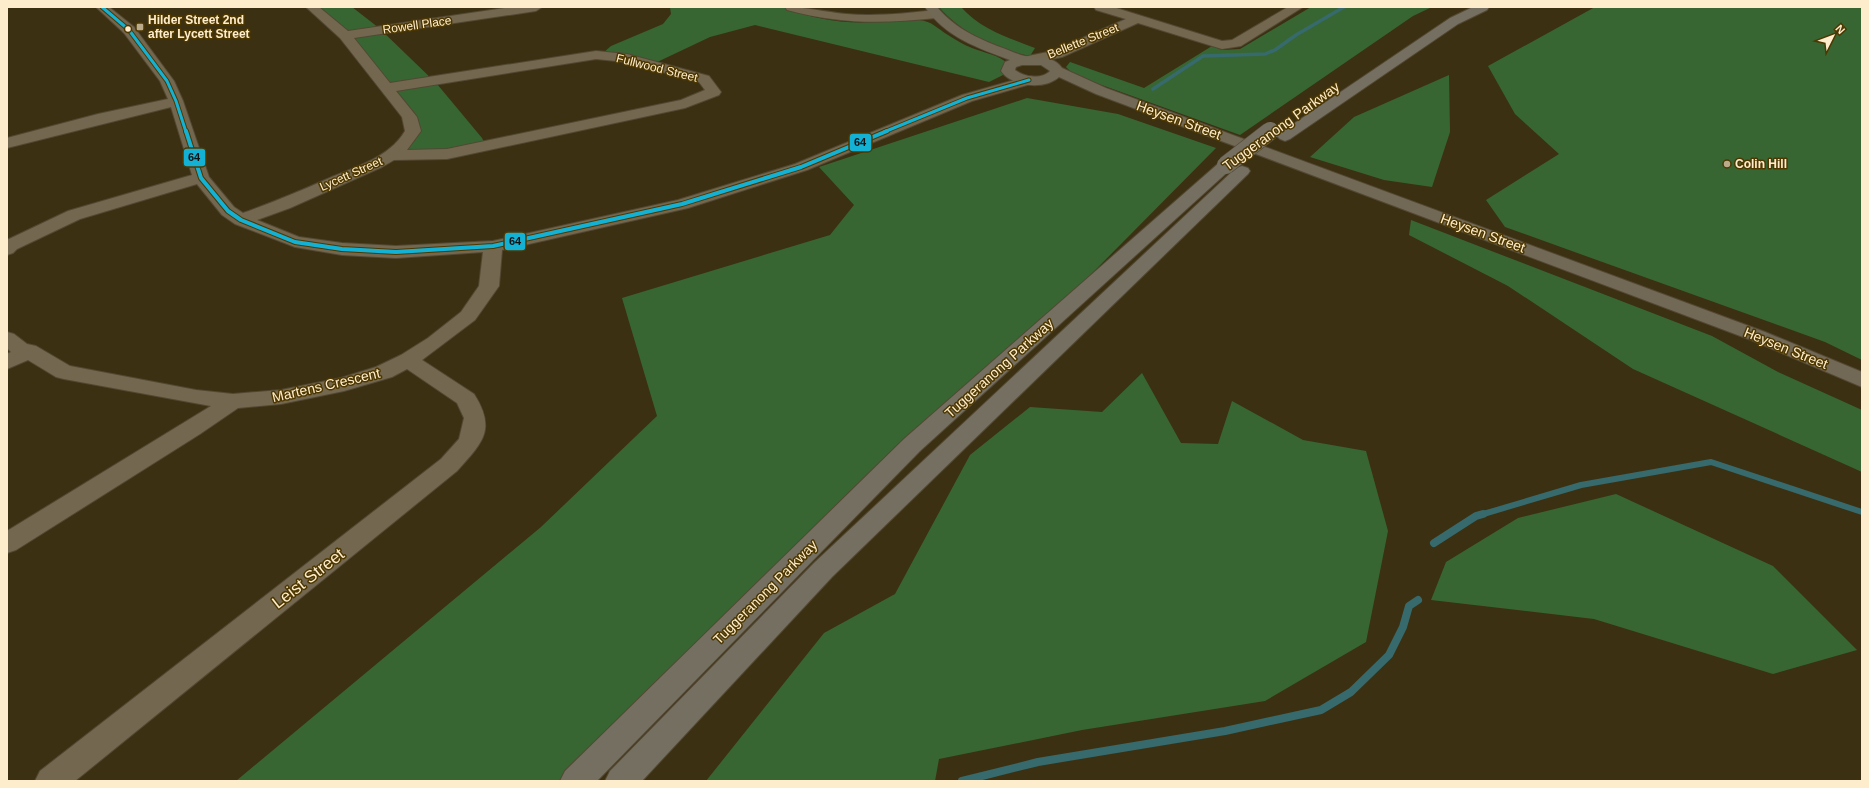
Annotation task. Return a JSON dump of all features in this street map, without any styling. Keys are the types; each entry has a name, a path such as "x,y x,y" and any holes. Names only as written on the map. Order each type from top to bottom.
{"highway":[{"path":"1414,32 1464,7"},
{"name":"Tuggeranong Parkway","path":"576,781 912,445 1234,168 1285,136 1454,21 1483,7"},
{"name":"Tuggeranong Parkway","path":"621,781 823,570 1270,131 1394,46"}],"main road":[{"name":"Heysen Street","path":"928,11 964,35 1026,60 1046,62 1056,70 1102,92 1736,328 1808,356 1862,380"},
{"name":"Heysen Street","path":"928,11 959,38 990,53 1009,68 1016,77 1102,92"},
{"path":"1009,68 1026,60"},
{"path":"1035,80 1050,78 1056,70"}],"street":[{"path":"102,7 129,30 167,81 175,99 202,178 218,201 228,211 241,220 295,242 342,249 396,252 493,246 682,204 802,167 967,98 1035,80"},
{"name":"Lycett Street","path":"241,220 284,204 376,164 391,155 409,140 413,131 409,117 345,35 312,7"},
{"name":"Rowell Place","path":"345,35 536,7"},
{"path":"791,7 812,14 836,18 879,20 928,11"},
{"path":"1100,7 1210,42 1230,44 1246,38 1297,7"},
{"name":"Bellette Street","path":"1026,60 1057,54 1144,21"},
{"name":"Bellette Street","path":"1056,70 1069,58 1144,21"},
{"name":"Fullwood Street","path":"386,88 596,55 627,58 704,79 714,92 685,104 447,154 391,155"},
{"path":"967,98 1009,68"},
{"path":"7,143 175,99"},
{"path":"7,249 74,215 202,178"},
{"name":"Martens Crescent","path":"7,338 20,348 29,351 64,372 196,397 233,401 281,397 344,384 384,372 408,360 435,342 468,316 489,286 493,246"},
{"path":"7,362 29,351"},
{"name":"Leist Street","path":"51,781 450,465 470,442 475,418 466,399 408,360"},
{"path":"7,543 185,433 233,401"}],"green space":[{"path":"313,7 352,7 379,28 437,84 482,138 485,144 445,151 398,153 417,135 389,85"},
{"path":"670,7 784,7 806,15 828,20 879,22 908,19 924,21 963,44 996,56 1008,64 1005,74 989,82 755,25 710,37 653,64 603,53 611,46 663,24 671,14"},
{"path":"939,7 961,7 977,21 995,32 1035,48 1030,56 993,45 980,39 958,25"},
{"path":"1311,7 1432,7 1413,16 1240,135 1074,75 1066,67 1070,62 1144,88 1212,46 1222,50 1240,49"},
{"path":"1595,7 1862,7 1862,360 1825,342 1505,227 1486,200 1559,154 1515,114 1488,66"},
{"path":"1449,75 1450,132 1432,187 1384,180 1310,157 1354,117"},
{"path":"1027,98 1118,114 1216,148 1031,335 566,781 236,781 541,527 657,416 622,298 830,235 854,205 819,167"},
{"path":"1411,220 1712,336 1778,372 1862,410 1862,472 1633,369 1508,286 1409,235"},
{"path":"1142,373 1181,443 1218,444 1232,401 1303,440 1366,451 1388,531 1366,642 1265,701 1082,730 939,759 935,781 706,781 824,633 895,594 970,455 1030,407 1102,412"},
{"path":"1616,494 1773,566 1857,650 1773,674 1594,619 1431,600 1446,562 1518,518"}],"waterway":[{"path":"1153,89 1203,56 1265,54 1275,50 1296,35 1344,7"},
{"path":"1480,515 1581,485 1711,462 1862,512"},
{"path":"1434,543 1476,516 1483,514"},
{"path":"962,781 1038,762 1225,731 1321,710 1351,692 1389,655 1403,627 1409,606 1418,600"}],"transit line":[{"name":"64","path":"102,7 129,30 167,81 176,101 201,178 228,211 241,220 295,242 342,249 396,252 493,246 682,204 801,167 967,98 1029,80"}],"place":[{"name":"Hilder Street 2nd after Lycett Street","path":"140,27"},
{"name":"Colin Hill","path":"1727,164"}]}
